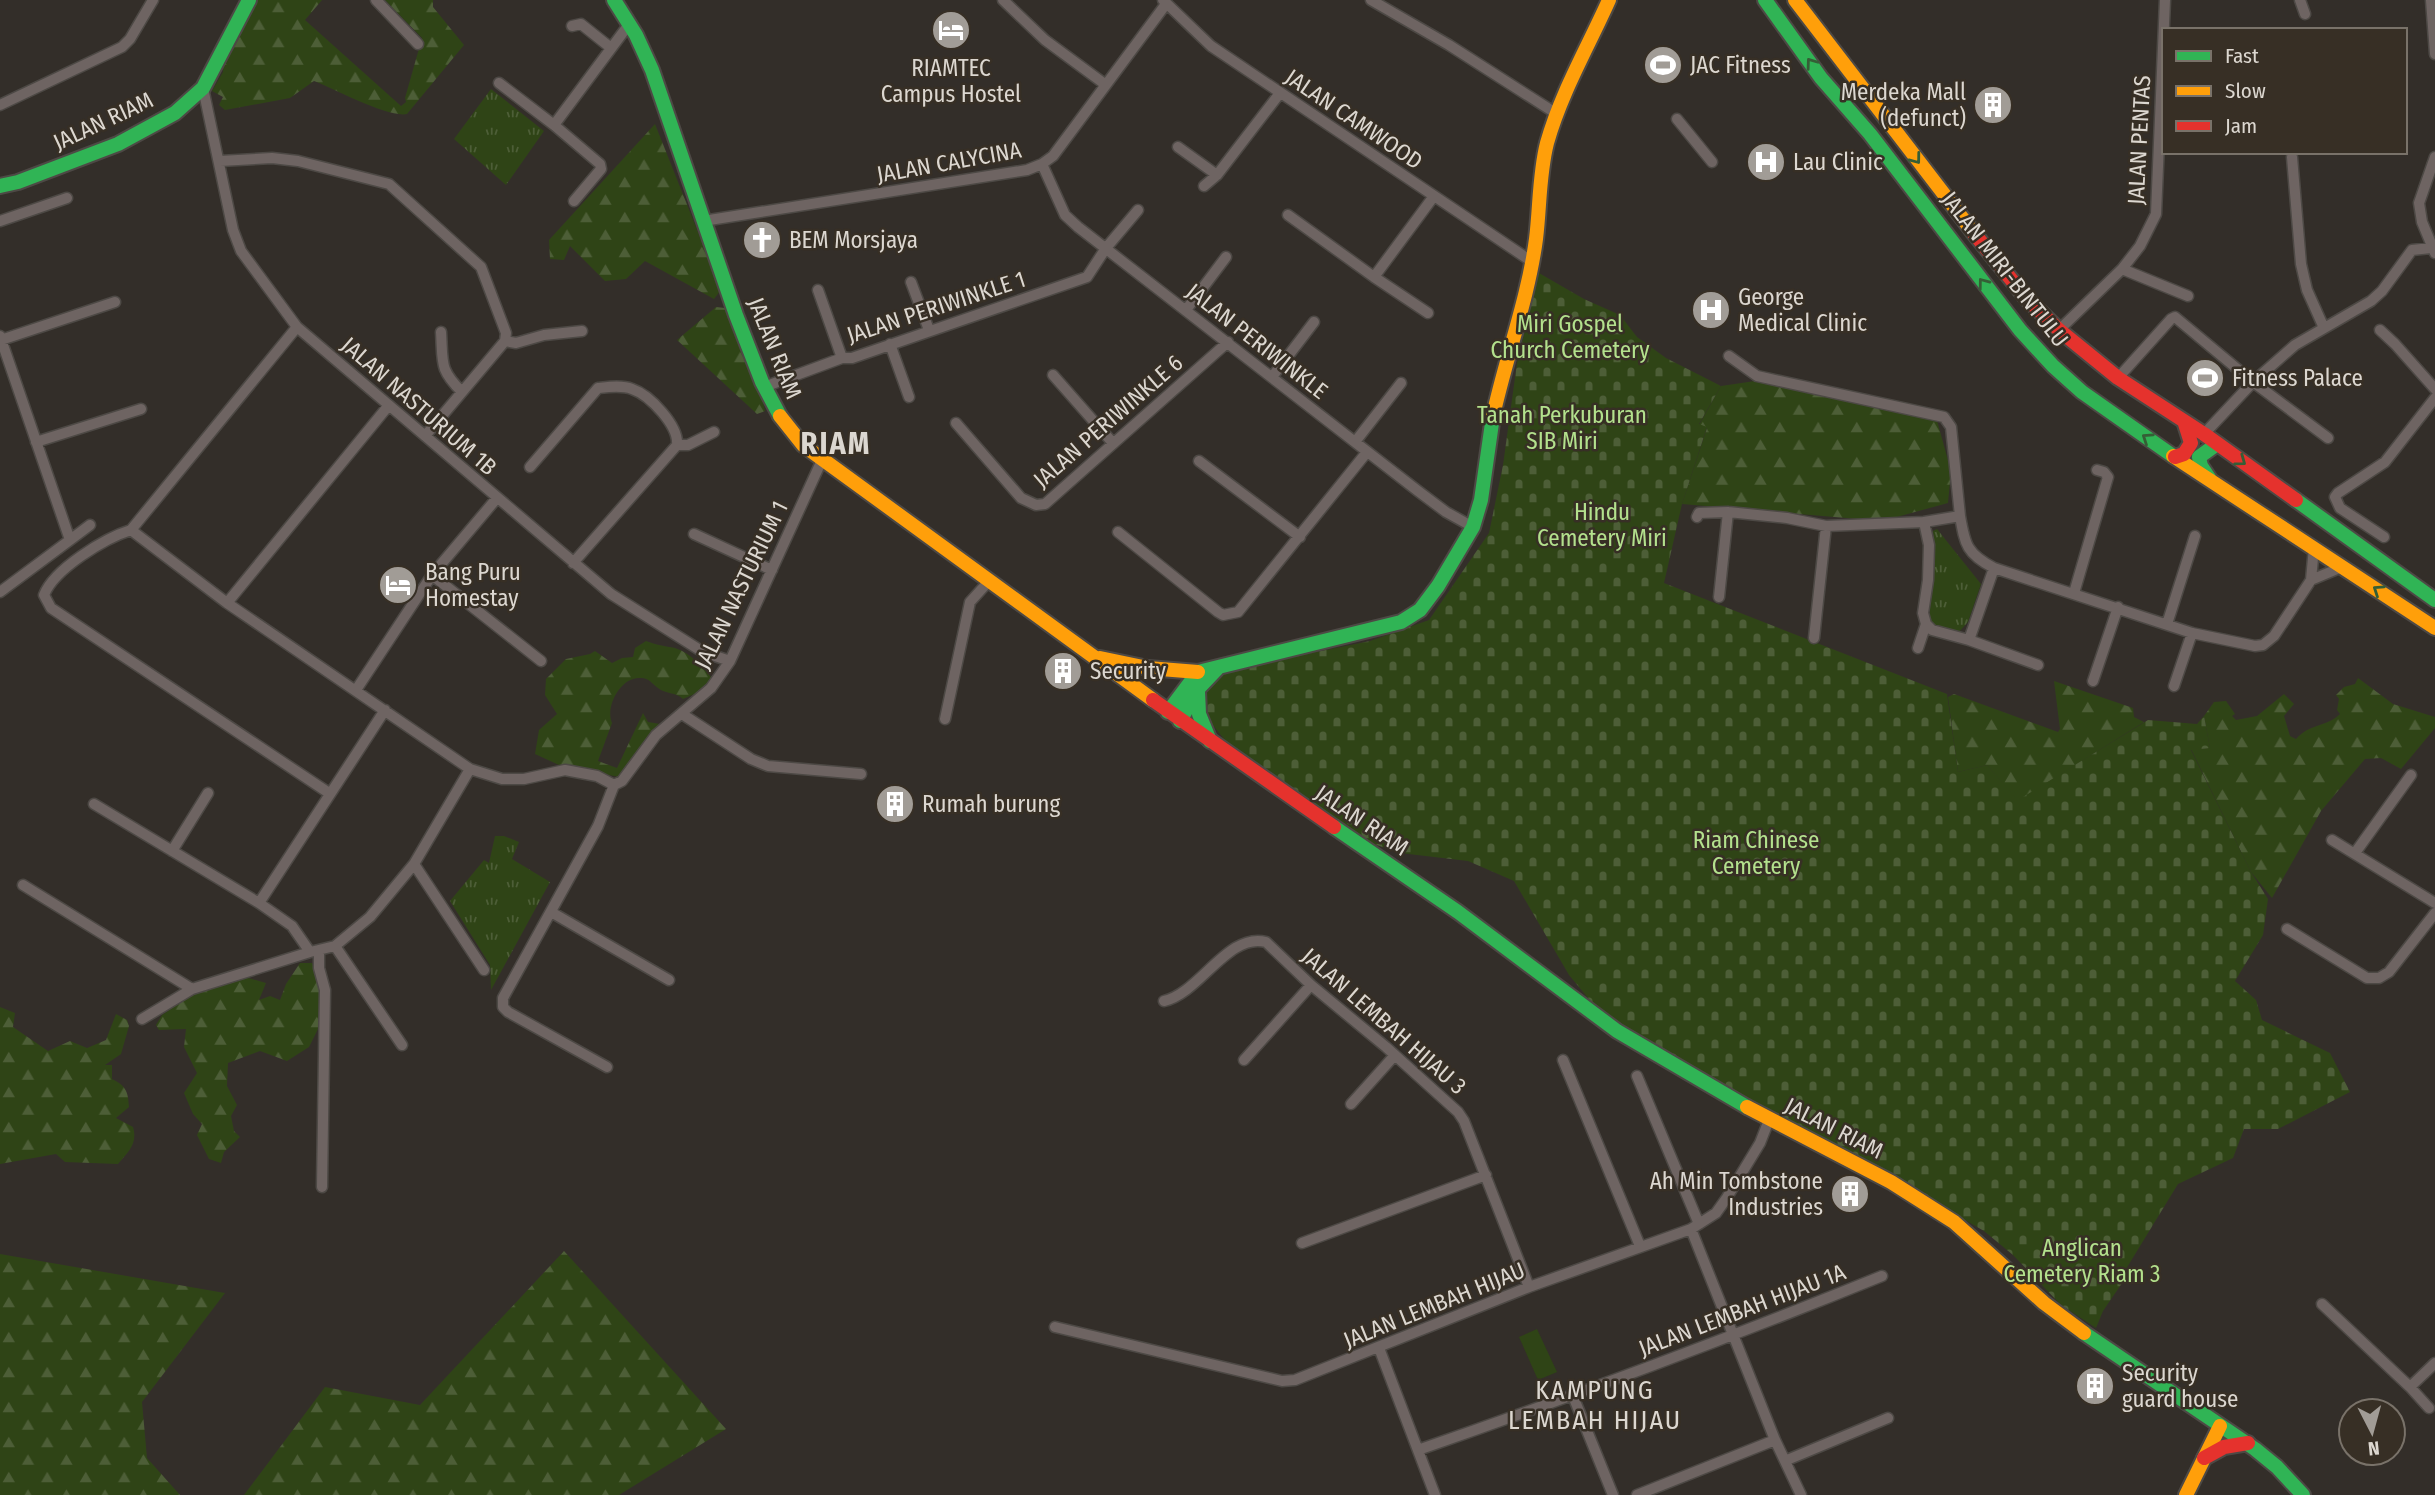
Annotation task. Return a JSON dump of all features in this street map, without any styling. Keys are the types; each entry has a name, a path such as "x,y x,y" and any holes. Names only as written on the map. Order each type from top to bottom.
{"main road":[{"name":"JALAN RIAM","path":"0,186 18,182 118,144 174,113 202,88 249,0"},
{"name":"JALAN RIAM","path":"614,0 630,23 653,70 703,221 774,410 786,428 822,460 1211,743 1458,912 1617,1031 1769,1120 1927,1203 1954,1222 2044,1303 2099,1344 2248,1444 2277,1467 2303,1495"},
{"path":"1092,656 1148,668 1198,672 1401,622 1420,610 1438,586 1473,527 1482,500 1491,425 1536,240 1542,168 1557,114 1609,0"},
{"name":"JALAN MIRI-BINTULU","path":"1765,0 1821,78 1870,134 1999,304 2053,366 2082,392 2175,457 2435,628"},
{"name":"JALAN MIRI-BINTULU","path":"1795,0 1930,178 2027,299 2059,330 2118,378 2204,434 2435,600"},
{"path":"1845,65 1839,73 1839,82 1870,134"},
{"path":"2175,457 2184,454 2191,443 2184,421"},
{"path":"2211,481 2201,466 2199,457 2217,444"},
{"path":"1180,720 1198,689 1221,666"},
{"path":"1168,712 1198,672"},
{"path":"1198,689 1199,714 1211,743"},
{"path":"2202,1413 2206,1430 2203,1459"},
{"path":"2186,1495 2220,1426"},
{"path":"2203,1459 2224,1447 2248,1444"}],"street":[{"path":"0,105 122,47 130,39 153,0"},
{"path":"376,0 418,44"},
{"path":"1003,0 1045,40 1105,85"},
{"path":"1371,0 1449,45 1557,114"},
{"name":"JALAN PENTAS","path":"2164,28 2165,0"},
{"path":"2300,0 2305,14"},
{"path":"2431,0 2435,54"},
{"name":"JALAN CALYCINA","path":"703,221 1014,172 1042,164 1053,156 1164,2"},
{"name":"JALAN CAMWOOD","path":"1164,2 1211,46 1531,261"},
{"path":"554,125 630,23"},
{"path":"572,26 581,24 611,47"},
{"name":"JALAN PENTAS","path":"2059,330 2122,269 2140,246 2156,214 2162,71"},
{"path":"499,83 600,164 601,169 574,201"},
{"name":"JALAN NASTURIUM 1B","path":"202,88 233,230 241,251 297,327 611,594 703,652 730,661"},
{"path":"1204,186 1217,175 1280,93"},
{"path":"1677,119 1712,162"},
{"path":"1178,147 1217,175"},
{"path":"2292,157 2301,264 2307,289 2324,327"},
{"path":"2204,434 2253,382 2295,345 2376,296 2412,250 2433,251 2422,222 2419,204 2435,157"},
{"path":"220,161 272,158 298,161 389,184 481,267 506,333 505,341 425,436"},
{"name":"JALAN PERIWINKLE","path":"1042,164 1065,215 1367,452 1446,512 1473,527"},
{"path":"1374,277 1433,197"},
{"path":"0,221 67,198"},
{"name":"JALAN PERIWINKLE 1","path":"764,387 842,358 852,358 1087,277 1106,248 1138,210"},
{"path":"1287,215 1427,313"},
{"path":"1186,310 1226,257"},
{"path":"2122,269 2188,296"},
{"path":"911,282 929,330"},
{"path":"818,290 842,358"},
{"path":"70,540 1,338 115,302"},
{"path":"2118,378 2171,318 2175,317 2253,382 2328,438"},
{"path":"1272,377 1314,322"},
{"path":"297,327 131,530 99,543 48,582 44,595 51,608 329,793"},
{"path":"2380,330 2435,390"},
{"path":"505,341 516,343 544,335 582,331"},
{"path":"441,332 443,368 447,377 461,392"},
{"name":"JALAN PERIWINKLE 6","path":"956,423 1021,498 1036,505 1045,504 1228,342"},
{"path":"890,344 909,397"},
{"path":"1729,356 1757,376 1944,417 1951,427 1960,516 1967,547 1975,558 1994,568 2192,633 2255,646 2263,645 2274,636 2311,580 2314,547"},
{"path":"1053,375 1112,442"},
{"path":"1355,442 1401,383"},
{"path":"530,467 598,388 633,389 666,416 677,439 677,445 573,563"},
{"path":"2384,537 2340,508 2336,497 2385,461 2435,398"},
{"path":"227,603 389,405"},
{"path":"36,442 141,410"},
{"path":"677,445 688,445 714,432"},
{"path":"1118,532 1223,615 1238,612 1367,452"},
{"name":"JALAN NASTURIUM 1","path":"607,1067 508,1012 503,1007 503,998 598,825 614,785 622,781 656,735 711,688 730,661 822,460"},
{"path":"1199,461 1300,537"},
{"path":"2074,593 2108,477 2097,470"},
{"path":"356,690 432,575 497,498"},
{"path":"1697,517 1699,513 1706,511 1728,512 1787,518 1826,526 1924,523 1960,516"},
{"path":"1719,597 1728,512"},
{"path":"1924,523 1929,545 1923,613 1926,624 1932,630 1969,640 2038,665"},
{"path":"0,592 90,525"},
{"path":"1814,638 1826,526"},
{"path":"131,530 227,603 470,769 502,779 524,779 565,770 597,776 614,785"},
{"path":"694,534 772,570"},
{"path":"2167,624 2195,536"},
{"path":"2311,580 2342,567"},
{"path":"1969,640 1994,568"},
{"path":"432,575 541,661"},
{"path":"945,719 970,602 989,581"},
{"path":"2093,681 2118,607"},
{"path":"1918,648 1926,624"},
{"path":"2175,685 2192,633"},
{"path":"259,903 385,710"},
{"path":"682,714 751,759 768,766 861,775"},
{"path":"142,1019 192,989 335,946 370,917 414,864 470,769"},
{"path":"2355,853 2411,775"},
{"path":"173,851 208,793"},
{"path":"94,804 259,903 292,926 314,951 325,990 322,1187"},
{"path":"2332,840 2435,903"},
{"path":"414,864 484,970"},
{"path":"23,885 192,989"},
{"path":"551,912 669,980"},
{"path":"2287,929 2367,978 2373,979 2385,976 2435,913"},
{"name":"JALAN LEMBAH HIJAU 3","path":"1164,1001 1178,998 1240,945 1258,940 1266,943 1458,1112 1464,1121 1529,1286"},
{"path":"335,946 402,1045"},
{"path":"1244,1060 1311,985"},
{"path":"1351,1104 1395,1055"},
{"path":"1563,1060 1640,1247"},
{"path":"1637,1076 1734,1336 1775,1440 1801,1495"},
{"name":"JALAN LEMBAH HIJAU","path":"1055,1327 1282,1381 1306,1376 1529,1286 1695,1226 1716,1213 1726,1199 1760,1143 1769,1120"},
{"path":"1303,1243 1486,1175"},
{"name":"JALAN LEMBAH HIJAU 1A","path":"1418,1450 1734,1336 1882,1276"},
{"path":"2322,1304 2429,1408"},
{"path":"1379,1348 1435,1495"},
{"path":"2410,1387 2435,1363"},
{"path":"1573,1396 1613,1495"},
{"path":"1787,1461 1888,1418"},
{"path":"1637,1495 1775,1440"}],"green space":[{"path":"258,0 322,0 305,20 401,106 406,102 422,38 385,0 433,0 433,7 464,45 407,114 388,112 314,81 290,98 225,110 219,105 223,97 212,91 223,72 223,63"},
{"path":"491,89 544,131 506,185 454,139"},
{"path":"655,124 721,290 714,299 645,261 626,279 605,281 570,246 564,260 550,259 549,240"},
{"name":"Riam Chinese Cemetery","path":"1539,273 1584,299 1620,315 1637,337 1666,358 1721,386 1699,424 1707,427 1682,504 1664,583 1947,694 1958,772 1987,765 2018,800 2148,720 2197,724 2204,716 2210,748 2191,750 2251,872 2268,899 2263,935 2235,981 2256,1000 2262,1020 2330,1053 2350,1092 2278,1129 2244,1129 2233,1158 2178,1184 2126,1269 2129,1273 2103,1311 2096,1328 2061,1305 2013,1255 1984,1231 1842,1149 1686,1066 1625,1028 1593,1004 1569,975 1514,881 1468,861 1400,853 1356,838 1272,782 1228,744 1204,714 1206,695 1214,680 1234,669 1370,641 1429,620 1489,533 1503,465 1517,363"},
{"path":"716,307 725,308 760,389 765,411 757,414 677,340"},
{"path":"1755,381 1936,417 1951,471 1948,503 1882,521 1682,504 1707,428 1699,425 1721,386"},
{"path":"1937,529 1981,584 1968,622 1959,632 1935,626 1929,621 1935,551 1933,531"},
{"path":"646,641 686,653 712,678 706,689 683,699 661,690 648,679 632,679 620,688 612,702 612,723 598,761 617,768 643,713 648,722 660,724 642,745 623,775 619,777 559,765 535,754 539,730 557,714 545,695 546,679 566,659 595,651 612,663 633,657 635,648"},
{"path":"2358,678 2393,704 2435,717 2435,728 2401,769 2381,758 2365,759 2321,811 2272,898 2251,872 2191,749 2210,748 2204,716 2214,702 2226,701 2236,720 2257,716 2284,694 2294,704 2284,716 2290,736 2296,739 2307,730 2329,722 2340,714 2337,710 2339,699 2336,695 2344,687 2355,684"},
{"path":"2054,681 2133,708 2134,717 2144,722 2018,801 1987,765 1958,772 1948,697 1954,694 2058,732 2060,729"},
{"path":"495,836 504,836 519,842 512,859 550,882 491,990 490,965 450,901 484,860 489,863"},
{"path":"300,963 312,963 323,989 319,1027 309,1047 287,1061 260,1051 228,1063 227,1086 237,1105 231,1116 234,1131 240,1137 224,1152 221,1163 209,1159 197,1135 202,1124 193,1114 184,1093 197,1073 184,1047 186,1029 159,1030 156,1025 162,1015 184,1000 214,985 245,977 266,983 259,1000 270,996 280,1000 286,984"},
{"path":"0,1007 15,1013 13,1027 48,1051 70,1041 87,1048 106,1040 116,1014 127,1020 129,1026 121,1054 105,1065 112,1065 112,1079 123,1087 128,1097 129,1107 116,1118 133,1127 134,1133 131,1147 118,1164 65,1162 56,1154 0,1164"},
{"path":"564,1251 726,1429 619,1495 244,1495 325,1387 420,1405"},
{"path":"0,1254 225,1293 142,1402 147,1458 180,1495 0,1495"},
{"path":"1537,1329 1557,1372 1538,1380 1519,1337"}],"traffic: fast":[{"path":"0,186 18,182 118,144 175,113 203,88 249,0"},
{"path":"614,0 636,35 652,70 736,315 762,382 780,416"},
{"path":"1765,0 1821,78 1870,134 2020,330 2053,366 2082,392 2173,456"},
{"path":"1168,712 1198,672 1401,622 1420,610 1438,586 1473,527 1481,500 1493,416"},
{"path":"2209,478 2199,457 2217,444"},
{"path":"2296,500 2435,600"},
{"path":"1180,721 1198,689 1217,669"},
{"path":"1198,691 1199,714 1210,741"},
{"path":"1334,827 1458,912 1617,1031 1747,1107"},
{"path":"2084,1333 2255,1449 2277,1467 2303,1495"}],"traffic: slow":[{"path":"1493,416 1532,261 1547,143 1567,88 1609,0"},
{"path":"1795,0 1973,232"},
{"path":"780,416 803,445 1153,700"},
{"path":"2173,456 2435,628"},
{"path":"1100,658 1148,668 1198,672"},
{"path":"1747,1107 1891,1182 1954,1222 2044,1303 2084,1333"},
{"path":"2186,1495 2220,1426"}],"traffic: jam":[{"path":"1973,232 2027,299 2059,330 2118,378 2204,434 2296,500"},
{"path":"2175,457 2184,454 2191,443 2184,421"},
{"path":"1153,700 1334,827"},
{"path":"2204,1458 2224,1447 2248,1443"}],"place":[{"name":"RIAMTEC Campus Hostel","path":"951,30"},
{"name":"JAC Fitness","path":"1663,65"},
{"name":"Merdeka Mall (defunct)","path":"1993,105"},
{"name":"Lau Clinic","path":"1766,162"},
{"name":"BEM Morsjaya","path":"762,240"},
{"name":"George Medical Clinic","path":"1711,310"},
{"name":"Fitness Palace","path":"2205,378"},
{"name":"Bang Puru Homestay","path":"398,585"},
{"name":"Security","path":"1063,671"},
{"name":"Rumah burung","path":"895,804"},
{"name":"Ah Min Tombstone Industries","path":"1850,1194"},
{"name":"Security guard house","path":"2095,1386"}],"district":[{"name":"RIAM","path":"836,444"},
{"name":"KAMPUNG LEMBAH HIJAU","path":"1595,1405"}],"park label":[{"name":"Miri Gospel Church Cemetery","path":"1570,337"},
{"name":"Tanah Perkuburan SIB Miri","path":"1562,428"},
{"name":"Hindu Cemetery Miri","path":"1602,525"},
{"name":"Anglican Cemetery Riam 3","path":"2082,1261"}]}
